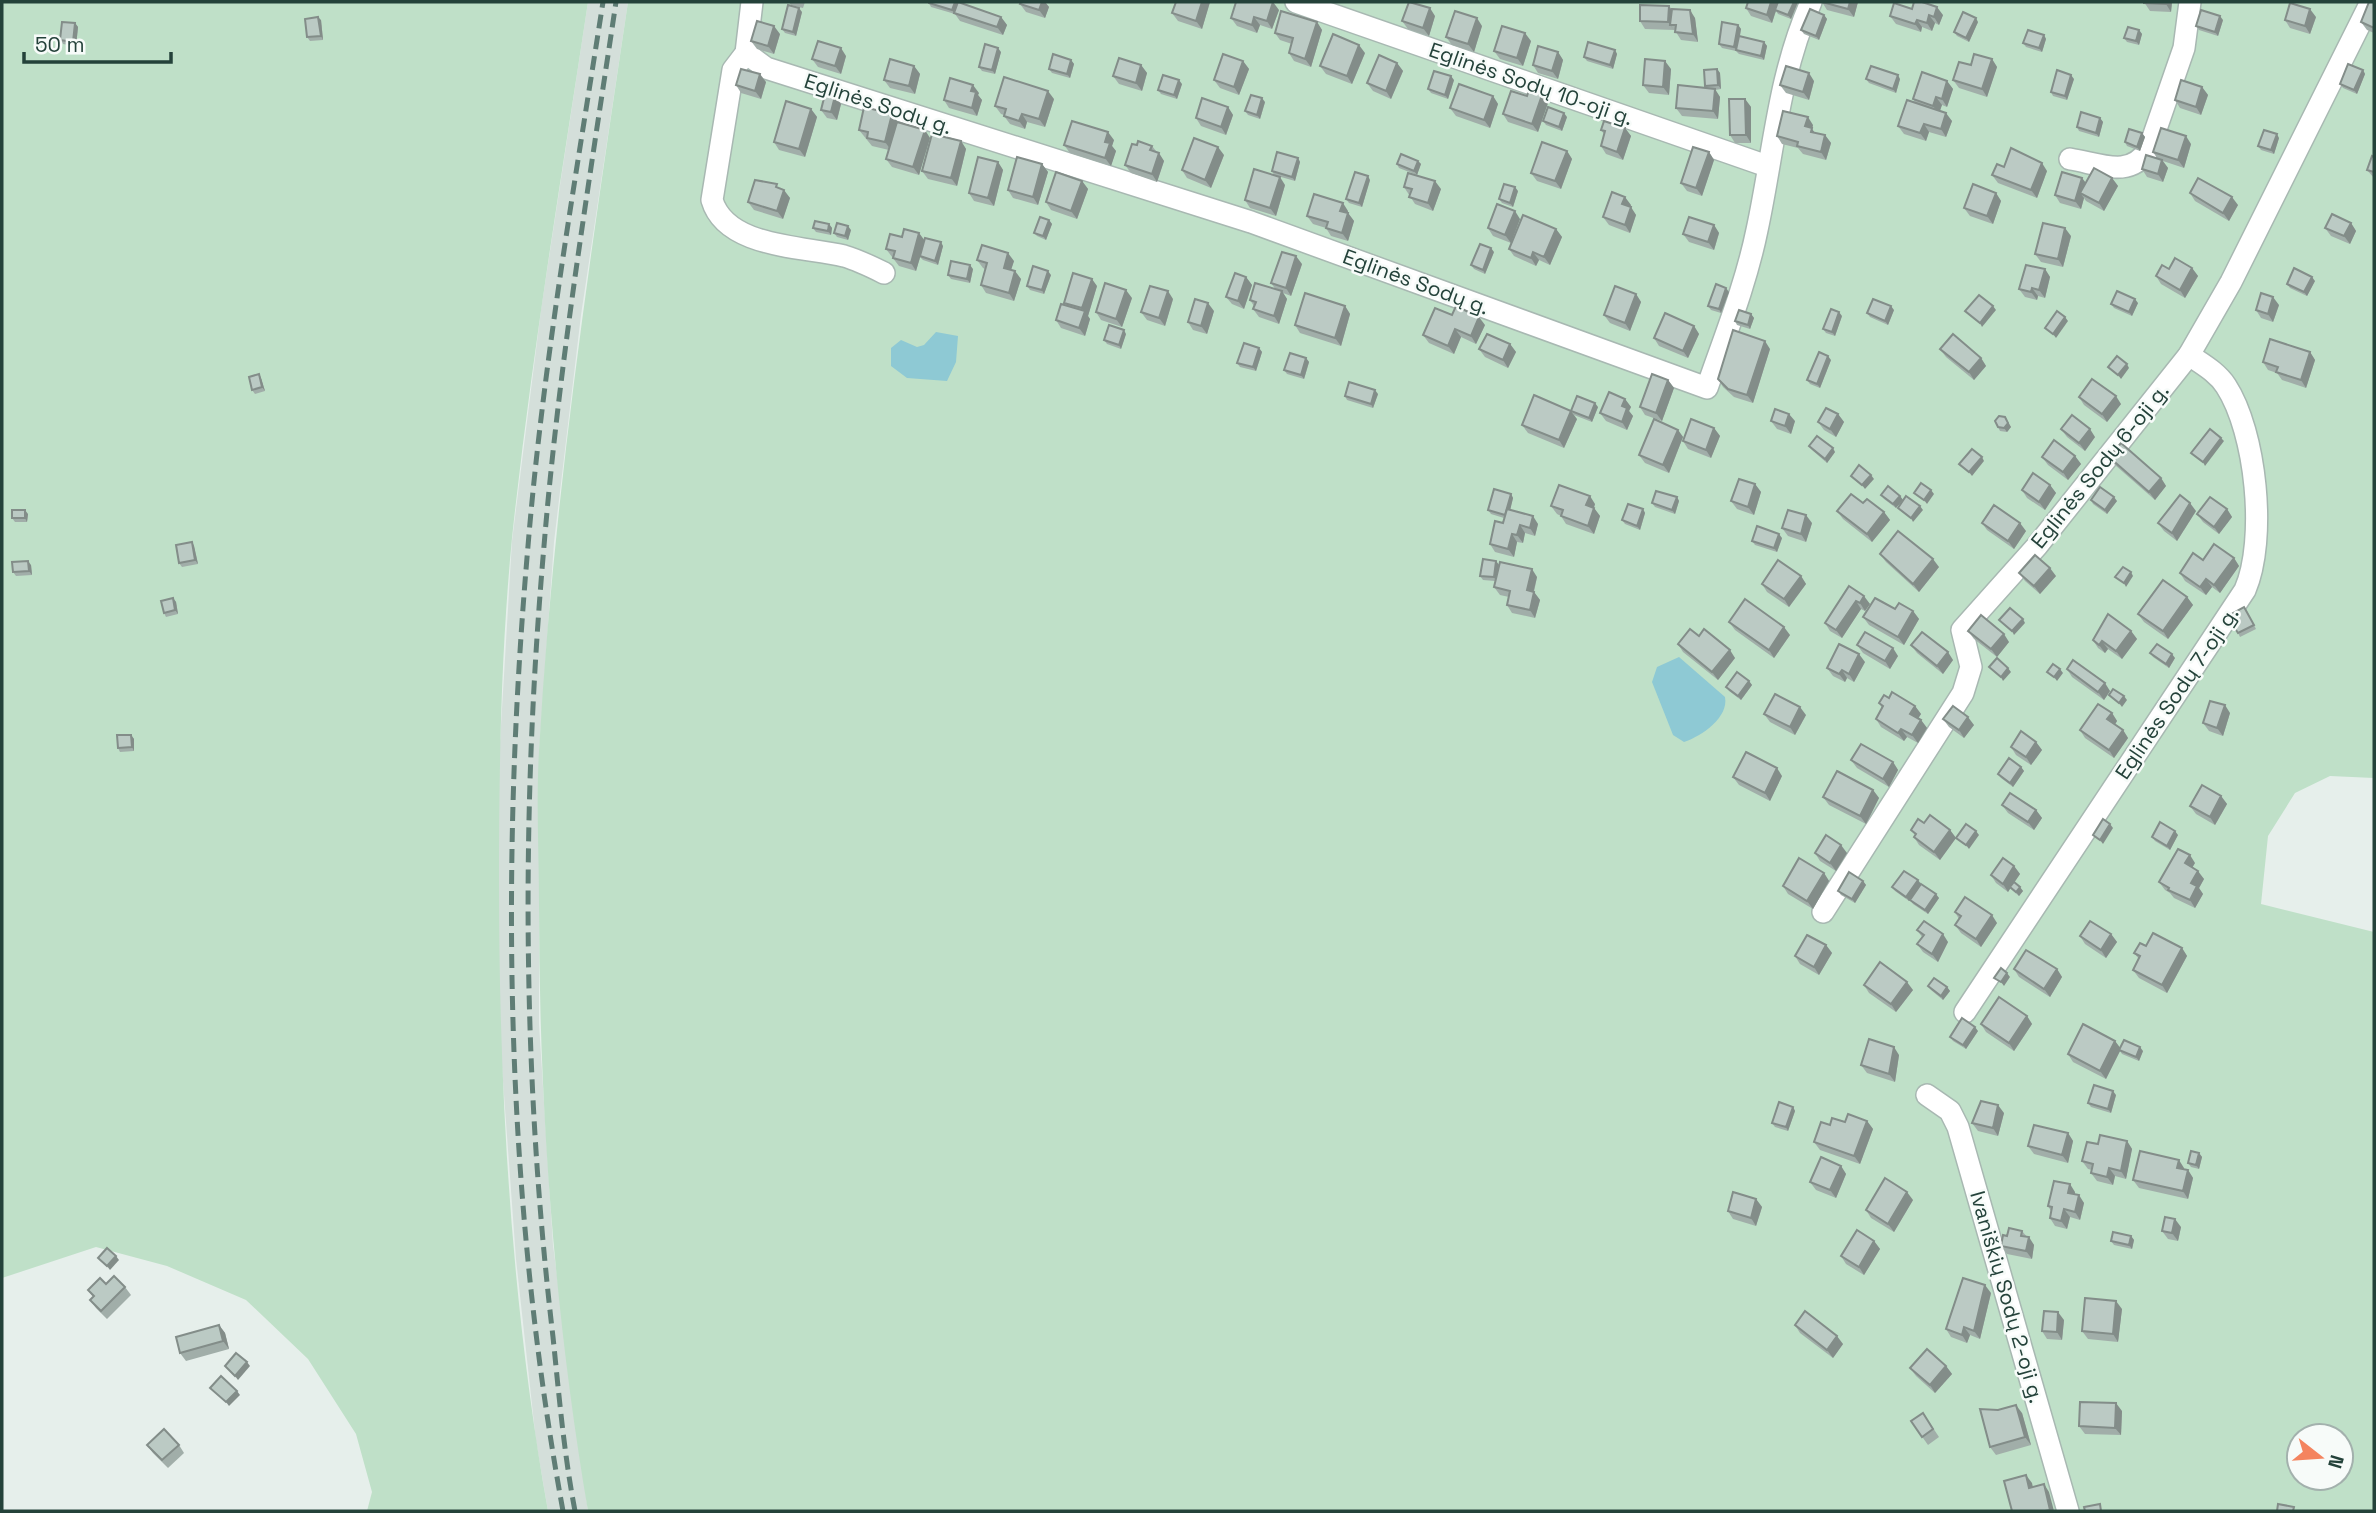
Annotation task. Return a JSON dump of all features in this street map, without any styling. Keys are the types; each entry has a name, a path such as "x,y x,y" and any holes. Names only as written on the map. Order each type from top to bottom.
{"street":[{"path":"752,2 746,53 733,70 712,200 715,211 730,227 754,237 843,256 884,273"},
{"name":"Eglinės Sodų 10-oji g.","path":"1296,2 1767,166"},
{"name":"Eglinės Sodų g.","path":"746,53 766,68 1251,222 1707,388 1746,276 1758,229 1786,69 1811,2"},
{"path":"2070,159 2124,168 2135,166 2142,159 2149,149 2184,48 2190,2"},
{"name":"Eglinės Sodų 6-oji g.","path":"1823,912 1963,694 1971,667 1962,630 2037,546 2189,355 2231,282 2371,2"},
{"name":"Eglinės Sodų 7-oji g.","path":"1965,1012 2245,590 2252,575 2256,543 2246,433 2238,406 2225,384 2214,372 2189,355"},
{"name":"Ivaniškių Sodų 2-oji g.","path":"1927,1095 1950,1111 1958,1127 2068,1511"}],"shaded area":[{"path":"588,2 628,2 581,315 554,542 539,755 539,1024 553,1245 588,1511 548,1511 536,1441 516,1259 499,1026 499,759 512,541 541,310"}],"green space":[{"path":"2,2 588,2 528,404 512,538 505,624 500,752 501,1039 505,1118 516,1276 535,1433 548,1511 367,1511 372,1492 356,1434 308,1359 246,1300 167,1266 96,1247 2,1278"},
{"path":"628,2 2374,2 2374,778 2330,776 2295,793 2268,836 2261,904 2374,932 2374,1511 588,1511 566,1360 551,1209 542,1056 538,789 545,657 554,563 587,282"}],"water":[{"path":"936,332 958,336 956,362 947,381 907,378 891,366 891,348 901,340 917,347 924,345"},
{"path":"1679,657 1725,697 1723,712 1713,725 1684,742 1673,735 1652,682 1657,667"}],"building":[{"path":"929,2 955,2 952,10"},
{"path":"958,2 1001,17 997,27 954,13"},
{"path":"1042,2 1039,10 1020,4"},
{"path":"1176,2 1202,2 1196,21 1172,13"},
{"path":"1236,2 1273,2 1267,21 1254,17 1252,25 1231,18"},
{"path":"1409,2 1430,8 1423,28 1402,21"},
{"path":"1748,2 1771,2 1767,15 1746,8"},
{"path":"1778,2 1794,2 1788,15 1775,10"},
{"path":"1822,2 1850,2 1848,9"},
{"path":"1914,2 1937,7 1934,17 1929,15 1927,23 1917,20 1915,24 1890,16 1894,3 1912,9"},
{"path":"2166,2 2166,4 2144,3"},
{"path":"2369,2 2374,2 2374,28 2361,22"},
{"path":"2290,3 2310,9 2305,26 2285,20"},
{"path":"788,5 799,8 793,32 782,29"},
{"path":"1640,5 1669,6 1668,22 1640,21"},
{"path":"1672,9 1690,10 1693,34 1675,32 1676,25 1670,25"},
{"path":"1810,9 1824,15 1816,36 1801,30"},
{"path":"2201,10 2220,16 2215,32 2196,26"},
{"path":"1281,11 1317,22 1305,59 1289,53 1293,38 1275,33"},
{"path":"1455,11 1477,18 1468,44 1446,37"},
{"path":"1963,12 1976,18 1966,38 1954,32"},
{"path":"318,17 321,36 307,37 305,19"},
{"path":"757,21 774,26 768,46 751,41"},
{"path":"62,22 75,23 73,42 60,40"},
{"path":"1722,22 1738,25 1734,47 1719,44"},
{"path":"1502,26 1525,33 1517,58 1494,51"},
{"path":"2128,27 2139,30 2136,41 2124,38"},
{"path":"2028,30 2044,35 2039,48 2023,43"},
{"path":"1333,34 1359,45 1347,76 1320,66"},
{"path":"1739,36 1764,42 1761,56 1736,50"},
{"path":"818,41 841,48 835,66 812,59"},
{"path":"1588,42 1615,50 1610,65 1584,57"},
{"path":"985,44 998,48 992,70 979,67"},
{"path":"1538,46 1558,52 1552,71 1533,65"},
{"path":"1053,54 1071,60 1067,74 1049,69"},
{"path":"1223,54 1243,61 1234,87 1214,80"},
{"path":"1974,54 1992,59 1982,89 1953,80 1959,62 1971,65"},
{"path":"1379,55 1397,63 1386,91 1367,83"},
{"path":"1119,58 1141,65 1136,83 1113,76"},
{"path":"890,59 914,66 909,86 884,80"},
{"path":"1645,59 1665,61 1663,87 1643,85"},
{"path":"2348,64 2363,70 2354,90 2340,84"},
{"path":"1786,66 1809,73 1803,92 1780,85"},
{"path":"1871,66 1898,75 1893,89 1866,79"},
{"path":"741,69 760,74 755,91 736,85"},
{"path":"1717,69 1718,85 1705,86 1704,70"},
{"path":"2057,70 2071,75 2065,96 2051,92"},
{"path":"1434,71 1451,76 1445,95 1428,89"},
{"path":"1922,72 1947,81 1942,99 1936,97 1933,106 1913,99"},
{"path":"1163,75 1179,80 1174,95 1158,90"},
{"path":"1004,77 1048,91 1039,119 1022,114 1019,121 1004,116 1006,109 995,106"},
{"path":"950,78 973,85 971,91 976,92 972,108 944,100"},
{"path":"2181,80 2202,87 2196,107 2175,100"},
{"path":"1459,84 1493,96 1484,120 1450,108"},
{"path":"1678,85 1715,89 1713,111 1676,108"},
{"path":"1529,90 1542,95 1532,124 1503,114 1511,91 1527,96"},
{"path":"825,94 835,96 831,112 821,110"},
{"path":"1251,95 1262,98 1257,115 1245,111"},
{"path":"1202,98 1228,107 1221,127 1196,118"},
{"path":"1729,99 1745,99 1746,135 1730,135"},
{"path":"1907,100 1946,113 1941,129 1924,124 1920,133 1898,126"},
{"path":"786,101 811,109 799,149 774,142"},
{"path":"864,107 892,114 885,142 867,138 868,132 859,130"},
{"path":"1548,107 1564,113 1559,127 1543,121"},
{"path":"1783,111 1808,117 1805,126 1812,128 1811,132 1825,135 1821,152 1797,146 1798,142 1777,136"},
{"path":"2081,112 2100,118 2096,133 2077,127"},
{"path":"1072,121 1108,132 1105,142 1110,143 1105,158 1064,145"},
{"path":"1604,121 1625,128 1617,152 1601,146 1605,131 1601,130"},
{"path":"897,122 925,130 913,167 886,159"},
{"path":"2161,128 2186,136 2178,160 2153,152"},
{"path":"2129,129 2142,133 2137,147 2125,142"},
{"path":"2264,130 2277,134 2271,150 2258,146"},
{"path":"932,134 961,141 951,178 922,171"},
{"path":"1194,138 1218,147 1205,180 1182,170"},
{"path":"1138,141 1152,146 1150,150 1159,153 1152,174 1125,165 1132,144 1137,145"},
{"path":"1542,142 1567,151 1555,181 1531,173"},
{"path":"1693,147 1709,152 1696,188 1681,183"},
{"path":"2011,148 2042,163 2031,190 1992,175 1997,164 2004,167"},
{"path":"1277,152 1298,158 1292,177 1272,171"},
{"path":"1401,154 1418,161 1414,171 1397,164"},
{"path":"2146,155 2162,160 2158,174 2142,169"},
{"path":"2372,156 2374,157 2374,172 2367,170"},
{"path":"978,157 998,162 988,198 969,193"},
{"path":"1017,157 1042,164 1033,197 1008,190"},
{"path":"2094,168 2112,178 2099,203 2080,193"},
{"path":"1254,169 1280,177 1270,208 1245,200"},
{"path":"1056,172 1082,181 1071,211 1046,202"},
{"path":"1355,172 1368,176 1359,203 1346,199"},
{"path":"2062,172 2082,178 2075,201 2055,195"},
{"path":"1408,173 1435,181 1428,203 1409,197 1412,189 1404,187"},
{"path":"2198,178 2232,197 2223,213 2190,193"},
{"path":"755,180 777,184 776,187 784,190 777,211 748,202"},
{"path":"1504,184 1515,187 1510,203 1499,199"},
{"path":"1973,184 1996,193 1987,216 1964,208"},
{"path":"1612,192 1625,197 1622,204 1631,207 1625,225 1603,217"},
{"path":"1314,194 1343,203 1340,211 1348,213 1342,233 1326,228 1328,222 1307,216"},
{"path":"1497,204 1515,211 1505,235 1488,228"},
{"path":"2332,214 2351,223 2344,236 2325,228"},
{"path":"1523,215 1556,229 1544,257 1533,252 1531,258 1509,249"},
{"path":"1040,217 1049,220 1043,236 1034,233"},
{"path":"1689,217 1714,225 1708,242 1683,234"},
{"path":"815,221 829,224 828,231 813,228"},
{"path":"837,223 848,226 845,236 834,233"},
{"path":"2043,223 2065,228 2058,259 2035,254"},
{"path":"904,229 919,233 911,263 893,258 895,251 886,249 890,234 902,237"},
{"path":"925,238 941,242 935,261 920,256"},
{"path":"1480,244 1491,248 1483,270 1471,265"},
{"path":"982,245 1008,253 1004,268 1015,271 1009,293 981,285 987,263 977,260"},
{"path":"1282,252 1296,256 1286,288 1271,283"},
{"path":"2175,258 2192,268 2180,290 2156,276 2162,265 2169,269"},
{"path":"951,261 970,265 967,279 948,275"},
{"path":"2026,265 2045,269 2039,290 2032,288 2031,292 2019,289"},
{"path":"1033,266 1048,271 1042,290 1027,286"},
{"path":"2294,268 2312,277 2304,292 2287,284"},
{"path":"1073,273 1092,279 1082,308 1064,303"},
{"path":"1235,273 1246,277 1238,301 1226,297"},
{"path":"1105,283 1126,290 1116,319 1096,312"},
{"path":"1255,283 1282,291 1274,316 1253,309 1256,302 1250,300"},
{"path":"1716,284 1726,288 1719,309 1708,306"},
{"path":"1150,286 1168,291 1159,318 1141,312"},
{"path":"1615,286 1636,294 1625,323 1604,315"},
{"path":"2117,291 2135,299 2129,312 2111,304"},
{"path":"1305,293 1345,306 1335,338 1295,325"},
{"path":"2261,293 2273,297 2268,314 2256,310"},
{"path":"1979,295 1993,306 1980,323 1965,311"},
{"path":"1195,299 1208,303 1201,326 1188,322"},
{"path":"1873,299 1891,306 1885,321 1867,313"},
{"path":"1061,304 1085,311 1079,328 1056,320"},
{"path":"1456,306 1479,317 1471,336 1455,329 1448,346 1423,335 1435,308 1452,315"},
{"path":"1831,309 1839,312 1832,332 1823,329"},
{"path":"1739,310 1751,314 1748,325 1735,321"},
{"path":"2057,311 2065,317 2053,334 2045,328"},
{"path":"1665,313 1694,326 1683,351 1654,338"},
{"path":"1109,325 1124,330 1119,345 1104,340"},
{"path":"1733,330 1765,341 1747,395 1728,389 1718,379"},
{"path":"1487,334 1510,344 1503,360 1479,349"},
{"path":"1953,334 1981,358 1969,372 1940,349"},
{"path":"2270,339 2310,352 2301,380 2276,372 2278,367 2263,362"},
{"path":"1244,343 1259,348 1253,367 1237,363"},
{"path":"1819,352 1828,356 1817,384 1807,380"},
{"path":"1290,353 1306,358 1301,375 1284,370"},
{"path":"2117,356 2127,364 2118,375 2108,367"},
{"path":"259,374 262,387 252,390 249,377"},
{"path":"1652,374 1668,380 1656,413 1640,407"},
{"path":"2092,379 2116,396 2102,414 2079,397"},
{"path":"1349,382 1375,390 1371,404 1345,396"},
{"path":"1609,392 1625,399 1622,406 1627,408 1622,422 1600,413"},
{"path":"1534,395 1571,411 1559,440 1522,425"},
{"path":"1577,396 1595,403 1589,418 1571,411"},
{"path":"1826,408 1838,414 1830,429 1818,422"},
{"path":"1775,409 1789,414 1785,426 1771,421"},
{"path":"2072,415 2090,429 2079,443 2061,429"},
{"path":"1999,416 2005,417 2008,423 2004,428 1998,427 1995,421"},
{"path":"1654,419 1678,430 1663,465 1639,455"},
{"path":"1691,419 1714,428 1706,450 1683,441"},
{"path":"2210,429 2221,438 2203,462 2191,453"},
{"path":"1817,436 1833,448 1825,459 1809,446"},
{"path":"2054,440 2075,456 2063,472 2042,457"},
{"path":"2121,443 2161,478 2149,492 2109,457"},
{"path":"1972,449 1982,457 1969,472 1959,464"},
{"path":"1859,465 1871,475 1862,485 1851,476"},
{"path":"2033,473 2050,485 2039,502 2022,490"},
{"path":"1739,479 1755,484 1748,507 1731,501"},
{"path":"1921,483 1931,490 1924,500 1914,493"},
{"path":"1559,485 1590,496 1586,505 1594,508 1588,526 1561,516 1563,510 1551,506"},
{"path":"1888,486 1900,496 1893,504 1881,495"},
{"path":"2100,487 2114,497 2105,510 2091,500"},
{"path":"1494,489 1511,494 1505,515 1488,510"},
{"path":"1656,491 1677,497 1672,510 1652,503"},
{"path":"1851,494 1863,503 1867,499 1884,512 1867,534 1837,511"},
{"path":"2180,495 2190,503 2172,533 2158,523"},
{"path":"1906,496 1920,506 1911,518 1898,508"},
{"path":"2210,497 2227,509 2214,527 2197,514"},
{"path":"1628,504 1643,509 1637,526 1622,520"},
{"path":"1994,505 2020,523 2008,541 1982,523"},
{"path":"1507,509 1533,516 1530,528 1520,525 1517,535 1512,534 1508,549 1490,544 1495,521 1503,523"},
{"path":"12,510 25,510 25,518 12,518"},
{"path":"1788,510 1806,515 1801,534 1782,528"},
{"path":"1757,526 1779,534 1774,548 1752,541"},
{"path":"1898,531 1933,559 1913,584 1880,554"},
{"path":"192,542 195,560 179,563 176,545"},
{"path":"2214,544 2234,558 2214,585 2206,579 2200,587 2180,573 2193,553 2203,560"},
{"path":"2035,555 2050,568 2034,586 2019,573"},
{"path":"1483,559 1496,561 1494,577 1480,576"},
{"path":"1778,560 1801,576 1784,599 1762,584"},
{"path":"28,561 29,571 13,572 12,562"},
{"path":"1500,562 1532,569 1527,590 1534,592 1530,610 1507,605 1510,591 1494,587"},
{"path":"2123,567 2131,572 2124,583 2115,577"},
{"path":"2163,580 2187,597 2163,631 2138,614"},
{"path":"1849,586 1864,596 1860,603 1856,601 1836,630 1825,623"},
{"path":"173,598 175,610 164,613 161,601"},
{"path":"1875,598 1895,609 1899,603 1913,611 1898,637 1863,617"},
{"path":"1745,599 1784,627 1769,650 1729,622"},
{"path":"2244,607 2254,625 2238,633 2231,622 2237,619 2233,613"},
{"path":"2010,608 2023,619 2012,631 1999,620"},
{"path":"2108,614 2131,631 2116,651 2102,641 2099,645 2093,640"},
{"path":"1981,615 2004,634 1991,649 1968,631"},
{"path":"1690,629 1699,636 1704,629 1730,650 1712,672 1678,644"},
{"path":"1865,632 1893,648 1885,661 1857,645"},
{"path":"1922,632 1948,652 1937,666 1911,645"},
{"path":"1839,644 1859,654 1849,674 1842,670 1839,674 1827,668"},
{"path":"2157,644 2172,654 2166,664 2150,653"},
{"path":"1997,658 2008,668 2001,677 1989,667"},
{"path":"2073,660 2105,683 2098,692 2067,669"},
{"path":"2053,664 2060,669 2054,677 2047,672"},
{"path":"1737,672 1749,681 1738,696 1726,687"},
{"path":"2113,689 2124,696 2119,703 2109,695"},
{"path":"1892,692 1915,706 1910,714 1921,720 1912,735 1901,729 1898,733 1876,719 1883,706 1879,703 1884,695 1889,698"},
{"path":"1775,694 1800,707 1790,727 1764,714"},
{"path":"2210,701 2225,705 2217,728 2203,723"},
{"path":"2098,704 2112,713 2107,719 2123,730 2109,750 2080,730"},
{"path":"1953,706 1968,717 1959,730 1943,719"},
{"path":"2021,731 2036,742 2026,757 2011,747"},
{"path":"117,735 131,735 132,747 118,748"},
{"path":"1861,744 1893,762 1883,779 1851,760"},
{"path":"1746,752 1777,768 1765,793 1733,777"},
{"path":"2009,758 2021,767 2010,783 1998,774"},
{"path":"1837,771 1873,790 1860,816 1823,797"},
{"path":"2202,785 2221,796 2210,817 2190,806"},
{"path":"2010,793 2036,810 2028,822 2002,805"},
{"path":"1930,815 1950,830 1934,852 1914,837 1916,834 1911,830 1918,819 1924,823"},
{"path":"2103,819 2110,824 2100,840 2093,835"},
{"path":"2160,822 2175,831 2167,846 2152,837"},
{"path":"1966,824 1976,831 1966,845 1956,838"},
{"path":"1826,835 1841,845 1830,863 1815,853"},
{"path":"2178,849 2190,855 2185,863 2198,871 2191,883 2197,886 2190,900 2168,890 2169,888 2159,882"},
{"path":"1799,858 1824,873 1807,901 1783,886"},
{"path":"2003,858 2014,866 2003,884 1991,875"},
{"path":"1904,871 1918,880 1906,897 1892,887"},
{"path":"1849,872 1863,881 1852,899 1838,891"},
{"path":"2014,882 2020,887 2016,892 2010,887"},
{"path":"1921,884 1936,894 1925,910 1910,900"},
{"path":"1965,897 1992,915 1976,939 1955,925 1961,916 1955,912"},
{"path":"1924,921 1943,934 1932,954 1917,944 1924,935 1917,930"},
{"path":"2090,921 2111,934 2101,950 2080,936"},
{"path":"2153,933 2182,948 2162,985 2133,970 2140,956 2134,953 2140,943 2146,946"},
{"path":"1807,935 1826,945 1814,967 1795,956"},
{"path":"2026,950 2057,969 2044,989 2014,969"},
{"path":"1880,962 1907,982 1891,1004 1864,985"},
{"path":"2001,968 2007,973 2001,982 1994,978"},
{"path":"1934,978 1947,987 1941,996 1928,986"},
{"path":"1999,997 2027,1016 2009,1043 1981,1024"},
{"path":"1962,1018 1975,1027 1963,1045 1950,1037"},
{"path":"2083,1024 2115,1041 2100,1071 2068,1054"},
{"path":"1869,1039 1894,1047 1889,1074 1861,1065"},
{"path":"2124,1040 2140,1047 2136,1057 2119,1050"},
{"path":"2094,1085 2113,1091 2108,1109 2088,1103"},
{"path":"1981,1101 1998,1105 1993,1128 1972,1123"},
{"path":"1779,1102 1793,1107 1786,1127 1772,1123"},
{"path":"1848,1114 1867,1121 1854,1156 1814,1142 1821,1122 1830,1125 1832,1118 1845,1122"},
{"path":"2034,1125 2068,1133 2062,1155 2028,1146"},
{"path":"2100,1135 2127,1141 2121,1171 2109,1168 2107,1177 2091,1173 2093,1164 2082,1161 2087,1142 2098,1144"},
{"path":"2140,1151 2179,1160 2177,1168 2188,1170 2183,1191 2133,1180"},
{"path":"2191,1151 2199,1153 2196,1165 2188,1163"},
{"path":"1821,1157 1841,1166 1830,1190 1810,1182"},
{"path":"1885,1178 1907,1192 1888,1224 1866,1210"},
{"path":"2054,1181 2070,1184 2068,1193 2079,1195 2075,1212 2064,1209 2061,1221 2050,1218 2052,1207 2048,1206"},
{"path":"1733,1192 1756,1199 1751,1218 1728,1211"},
{"path":"2165,1217 2175,1219 2172,1233 2162,1231"},
{"path":"2009,1228 2022,1231 2021,1236 2029,1237 2026,1251 2001,1246 2003,1235 2007,1236"},
{"path":"1857,1230 1874,1241 1859,1267 1841,1256"},
{"path":"2113,1232 2131,1236 2129,1245 2111,1241"},
{"path":"107,1248 116,1256 107,1266 98,1258"},
{"path":"114,1276 125,1287 101,1311 90,1300 94,1296 88,1290 100,1278 106,1284"},
{"path":"1963,1278 1985,1285 1974,1331 1964,1327 1962,1335 1946,1329"},
{"path":"2085,1298 2116,1301 2113,1334 2082,1331"},
{"path":"1805,1311 1837,1336 1827,1350 1795,1325"},
{"path":"2044,1311 2058,1312 2057,1332 2042,1331"},
{"path":"219,1325 223,1341 180,1353 176,1337"},
{"path":"1927,1349 1946,1366 1930,1385 1910,1368"},
{"path":"236,1353 247,1362 235,1376 225,1366"},
{"path":"221,1376 237,1391 226,1402 210,1388"},
{"path":"2080,1402 2116,1403 2115,1428 2079,1426"},
{"path":"2016,1405 2025,1437 1990,1447 1980,1409 1998,1410"},
{"path":"1923,1413 1933,1429 1922,1437 1911,1421"},
{"path":"164,1429 179,1445 162,1460 147,1445"},
{"path":"2026,1475 2029,1488 2044,1484 2050,1510 2012,1511 2004,1481"},
{"path":"2100,1504 2101,1511 2085,1511 2084,1507"},
{"path":"2278,1504 2294,1507 2293,1511 2277,1511"}],"railway":[{"path":"563,1511 529,1272 519,1151 511,909 514,787 519,666 534,478 561,273 603,2"},
{"path":"575,1511 560,1403 535,1139 528,942 531,744 550,478 576,274 616,2"}]}
